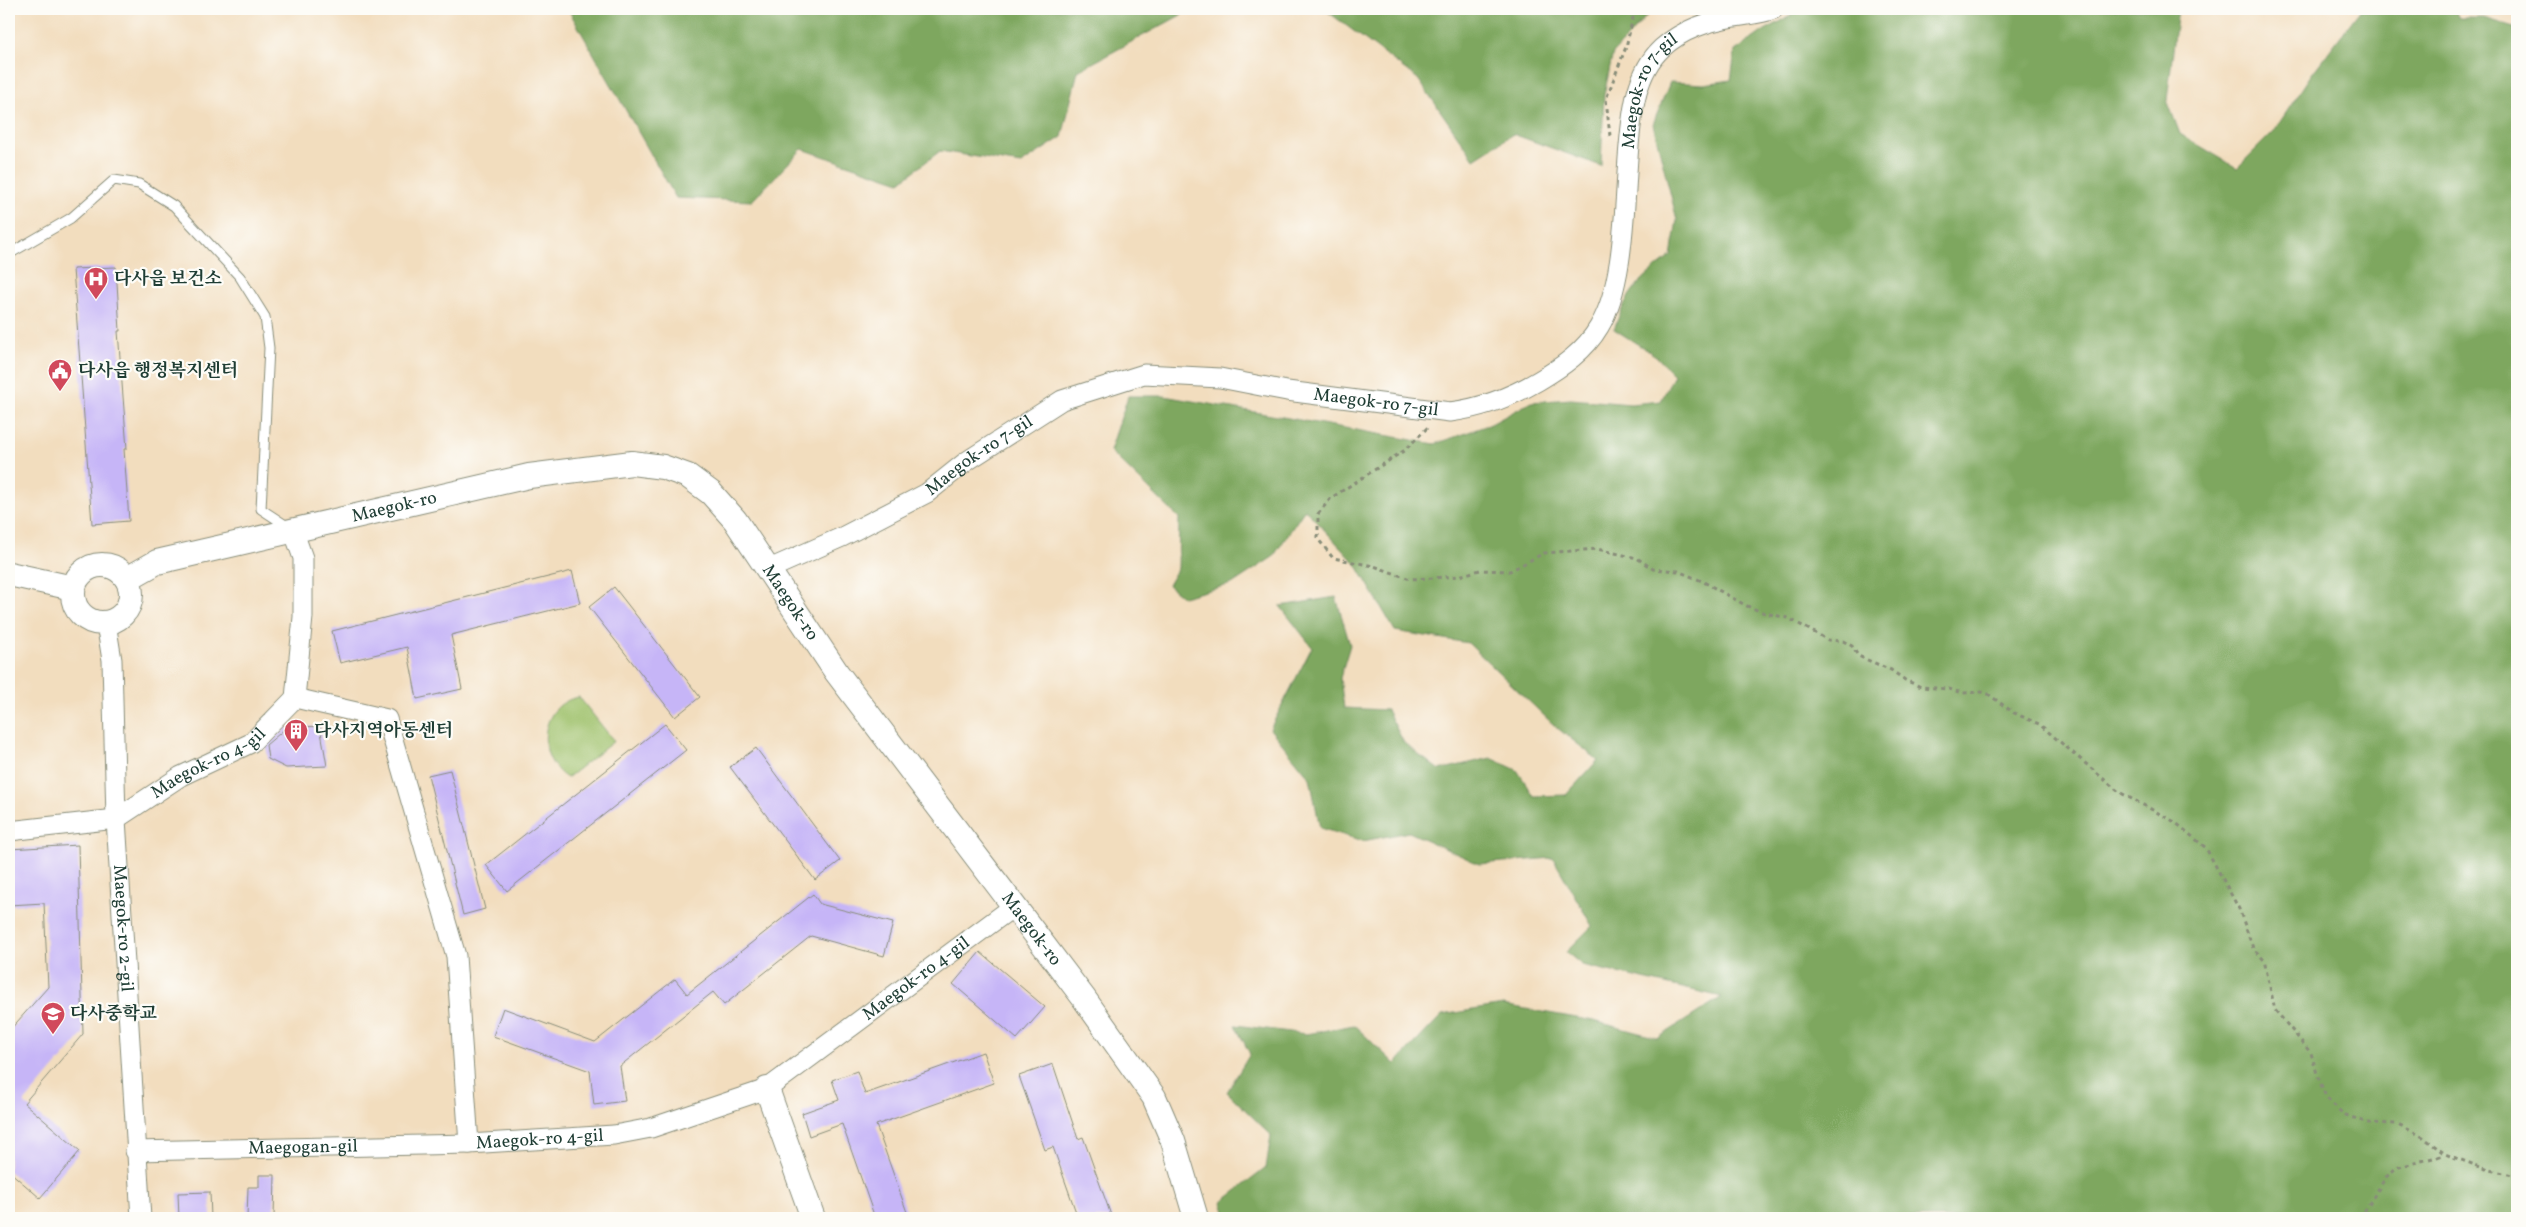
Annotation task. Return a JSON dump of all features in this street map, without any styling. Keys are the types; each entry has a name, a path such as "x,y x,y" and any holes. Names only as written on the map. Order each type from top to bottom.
{"street":[{"name":"Maegok-ro 7-gil","path":"767,570 842,537 927,492 967,461 1062,400 1144,374 1220,378 1287,391 1443,411 1476,408 1505,399 1556,370 1581,351 1600,327 1613,294 1620,249 1631,123 1635,98 1646,69 1662,48 1691,27 1774,9"},
{"name":"Maegok-ro","path":"127,580 157,562 529,476 632,463 663,467 688,476 711,493 735,520 837,673 1083,997 1154,1096 1173,1141 1196,1218"},
{"path":"293,530 303,558 303,617 295,698"},
{"path":"92,566 112,567 127,580 130,599 127,608 115,620 106,623 88,620 81,614 73,598 73,588 83,571 92,566"},
{"path":"9,574 73,588"},
{"name":"Maegok-ro 2-gil","path":"106,623 112,660 116,819 141,1218"},
{"name":"Maegok-ro 4-gil","path":"116,819 181,776 251,743 295,698 387,719 456,956 469,1144 614,1135 651,1128 767,1089 1013,907"},
{"path":"9,831 116,819"},
{"path":"767,1089 813,1218"},
{"name":"Maegogan-gil","path":"136,1151 469,1144"}],"lane":[{"path":"9,254 71,218 114,180 139,184 174,206 240,277 265,317 269,348 261,510 293,530"}],"path":[{"path":"1443,411 1405,450 1331,498 1318,514 1318,539 1333,558 1374,566 1410,579 1459,576 1480,570 1510,571 1544,553 1597,549 1637,558 1653,569 1678,571 1702,581 1756,610 1788,618 1828,640 1843,640 1852,646 1858,656 1891,670 1905,680 1921,686 1949,689 1962,693 1982,692 1988,694 2014,713 2039,724 2119,792 2176,822 2206,848 2239,909 2253,948 2264,960 2275,1010 2311,1053 2326,1097 2343,1114 2368,1123 2398,1124 2423,1137 2445,1154 2486,1169 2517,1176"},
{"path":"2360,1218 2386,1177 2399,1167 2445,1154"}],"green space":[{"path":"568,9 1192,9 1078,71 1062,137 1021,164 940,151 900,182 802,149 752,201 676,198"},
{"path":"1324,9 1653,9 1613,53 1604,95 1601,166 1513,134 1474,159 1418,79"},
{"path":"1803,9 2178,9 2167,100 2180,134 2237,168 2274,131 2311,75 2361,9 2454,9 2459,18 2484,18 2514,27 2517,53 2517,1218 1227,1218 1222,1202 1266,1168 1271,1135 1227,1092 1250,1054 1235,1025 1306,1034 1354,1025 1395,1064 1442,1015 1503,1005 1594,1021 1658,1038 1722,997 1582,965 1566,952 1592,926 1553,858 1479,864 1409,832 1363,841 1320,828 1310,778 1270,729 1312,647 1280,606 1336,597 1350,645 1340,678 1344,708 1387,710 1404,743 1439,770 1491,758 1517,770 1534,796 1566,795 1598,760 1556,727 1468,643 1395,631 1356,564 1305,509 1273,557 1232,584 1183,597 1168,585 1178,568 1179,518 1110,451 1128,396 1164,396 1435,444 1491,424 1531,402 1571,399 1631,404 1661,401 1674,375 1656,356 1614,329 1619,315 1636,287 1671,256 1677,220 1653,124 1670,82 1704,84 1731,80 1735,51 1765,30"},
{"path":"579,697 614,741 567,778 557,769 550,758 546,745 546,733 549,720 555,710 565,702"}],"building":[{"path":"116,267 120,331 118,331 127,449 124,449 129,521 92,524 73,269"},
{"path":"572,571 580,603 451,635 462,689 417,699 407,647 340,663 332,631"},
{"path":"614,587 700,697 675,717 589,607"},
{"path":"665,724 686,750 507,891 486,865"},
{"name":"다사지역아동센터","path":"320,726 327,766 286,768 268,759 266,745 286,728"},
{"path":"756,748 840,861 815,880 730,767"},
{"path":"450,770 485,909 463,915 428,775"},
{"path":"78,845 83,1034 24,1103 80,1151 40,1198 9,1171 9,1031 48,987 44,903 9,905 9,849"},
{"path":"813,894 820,904 893,923 884,956 811,936 724,1005 713,992 620,1066 625,1101 594,1105 590,1071 493,1036 503,1008 595,1042 675,979 687,994"},
{"path":"980,952 1045,1007 1017,1039 953,984"},
{"path":"983,1052 994,1083 876,1125 909,1218 875,1218 842,1124 809,1136 802,1113 839,1100 832,1080 857,1071 865,1094"},
{"path":"1053,1064 1078,1139 1083,1137 1112,1218 1078,1218 1053,1147 1045,1150 1019,1076"},
{"path":"259,1175 275,1175 274,1218 247,1218 248,1187 259,1187"},
{"path":"210,1192 211,1218 179,1218 178,1193"}],"place":[{"name":"다사읍 보건소","path":"96,300"},
{"name":"다사읍 행정복지센터","path":"60,392"},
{"name":"다사지역아동센터","path":"296,752"},
{"name":"다사중학교","path":"53,1035"}]}
